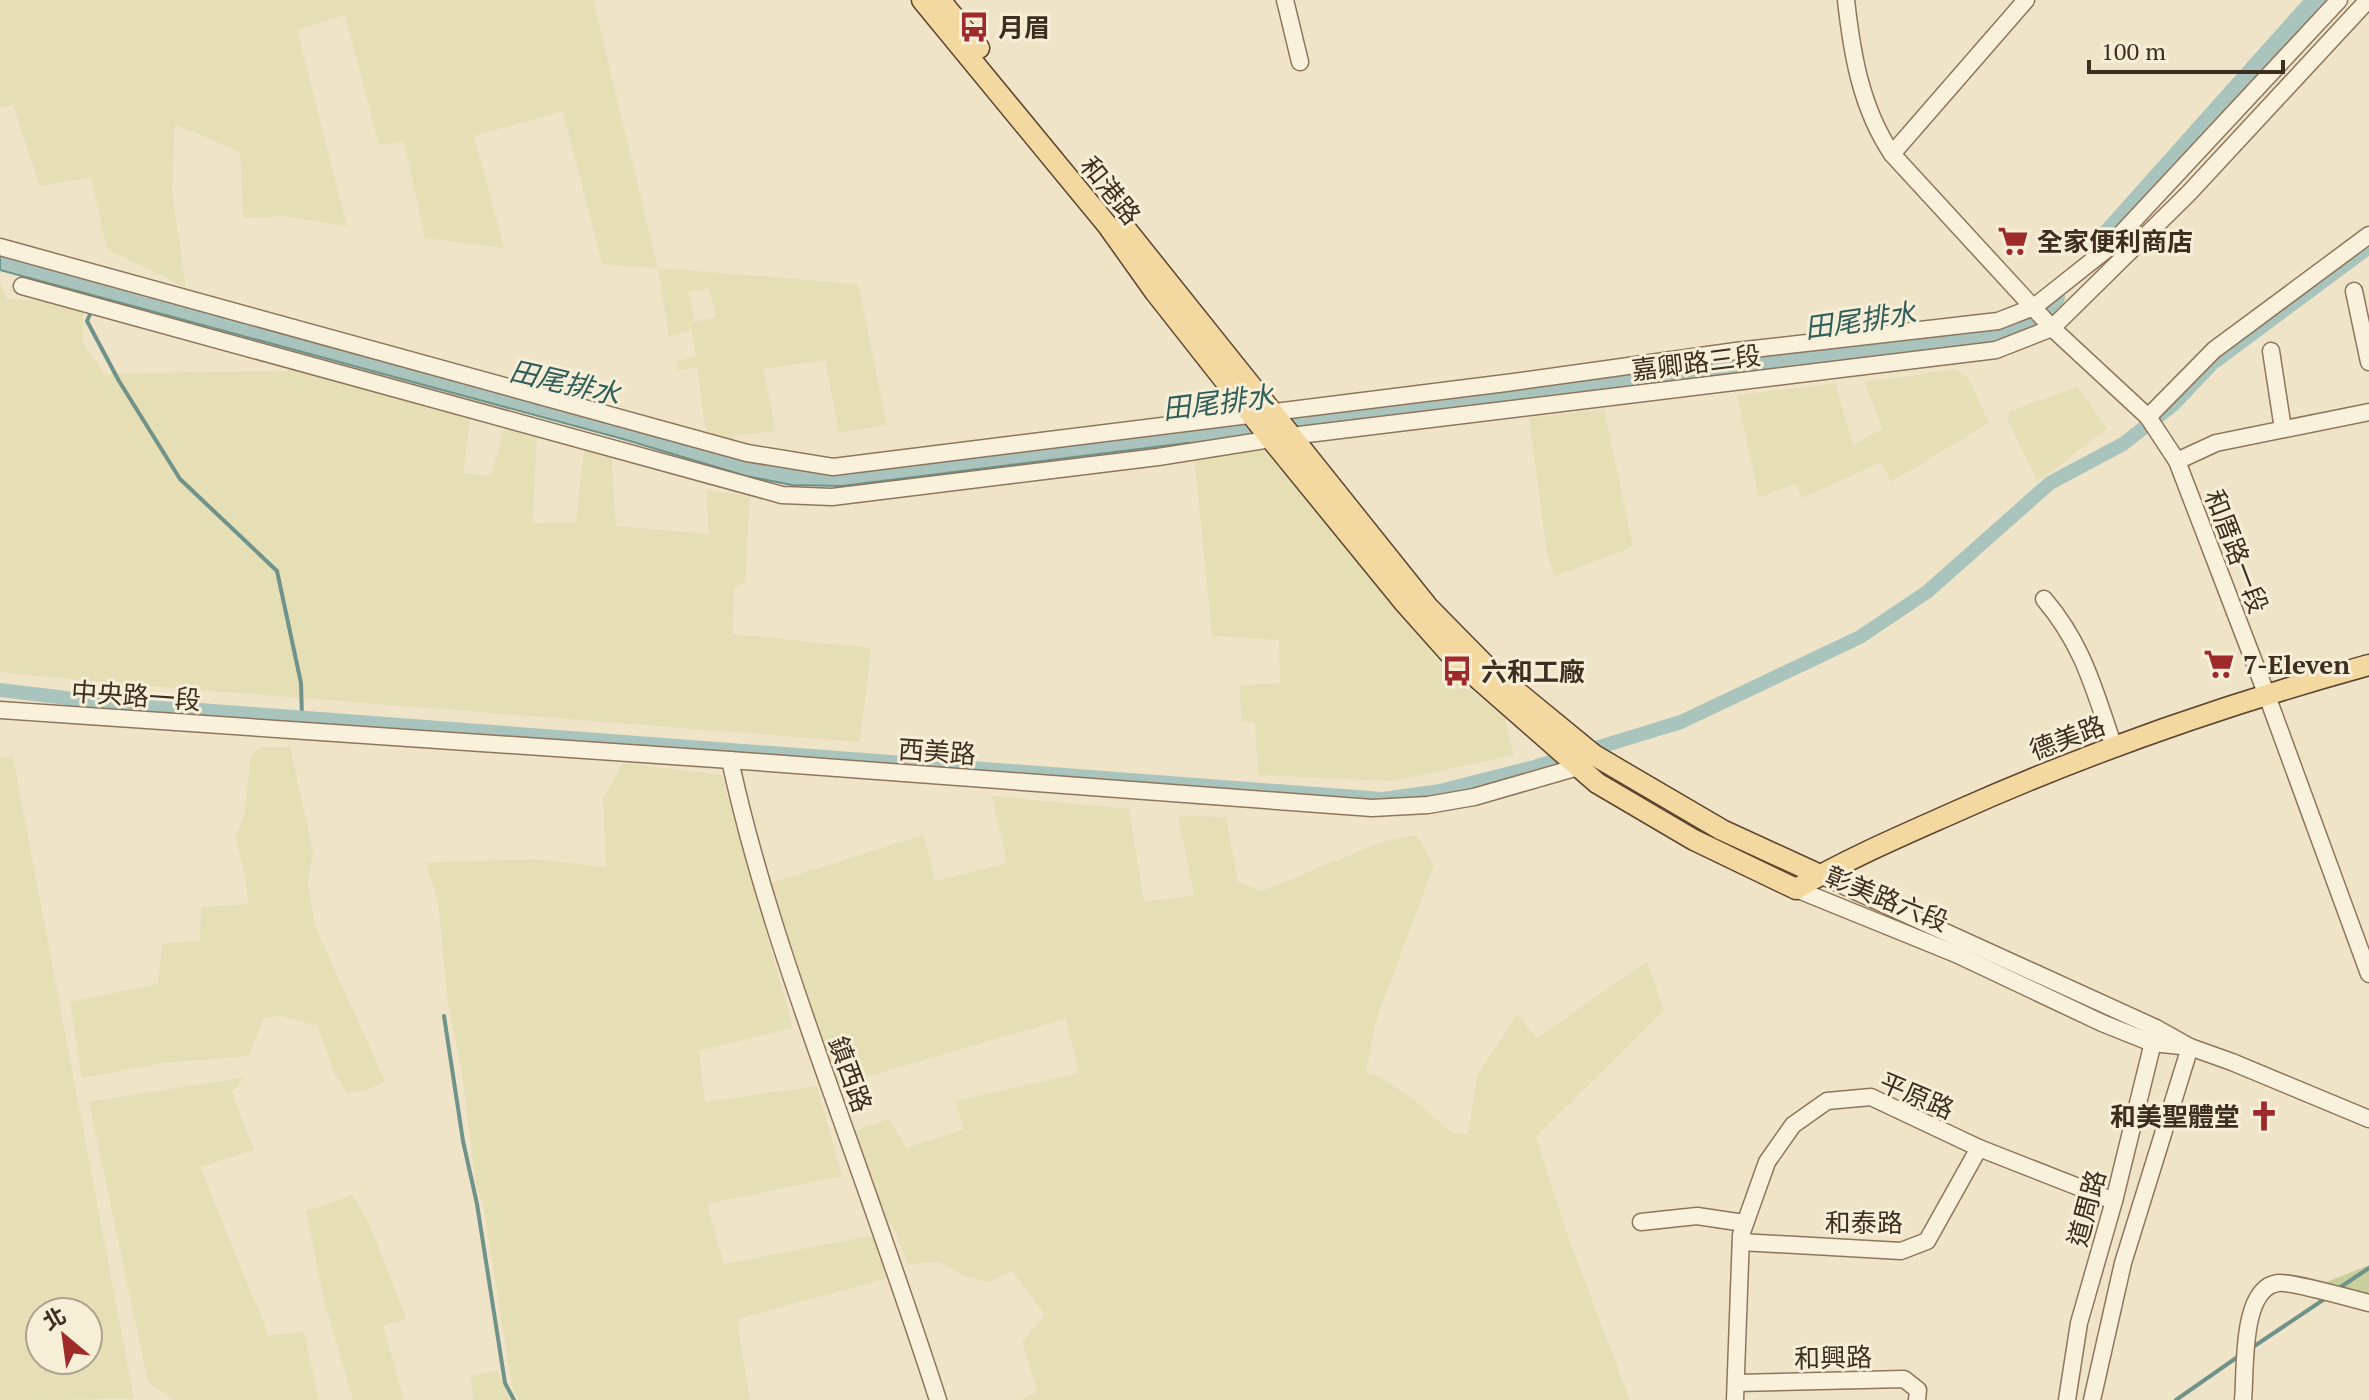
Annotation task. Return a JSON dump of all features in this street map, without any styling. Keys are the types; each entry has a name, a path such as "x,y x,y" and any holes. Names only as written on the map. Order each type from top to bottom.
{"main road":[{"name":"和港路","path":"922,0 1108,226 1155,292 1428,607 1580,754"},
{"name":"和港路","path":"940,0 1270,424"},
{"name":"德美路","path":"1796,889 1845,861 2017,785 2114,747 2266,693 2369,665"},
{"name":"彰美路六段","path":"1580,754 1705,820 1820,875"},
{"name":"彰美路六段","path":"1580,754 1597,783 1694,840 1796,889"},
{"path":"1694,840 1705,820"}],"street":[{"path":"1285,0 1300,62"},
{"path":"1846,0 1861,90 1877,131 1892,154 2034,307"},
{"path":"1892,154 2026,0"},
{"name":"嘉卿路三段","path":"1270,424 1506,383 1736,351 1998,321 2034,307 2107,249 2339,0"},
{"name":"嘉卿路三段","path":"1270,424 1996,350 2049,324 2189,193 2368,0"},
{"path":"2148,417 2214,350 2369,235"},
{"path":"0,247 747,453 833,467 1270,424"},
{"path":"22,286 782,495 832,497 1158,457 1270,424"},
{"path":"2354,291 2369,362"},
{"name":"和厝路一段","path":"2034,307 2148,417 2177,461 2369,974"},
{"path":"2271,351 2283,429"},
{"path":"2177,461 2216,443 2369,412"},
{"path":"832,497 833,467"},
{"path":"2044,599 2065,625 2080,651 2114,747"},
{"name":"中央路一段","path":"0,710 268,729"},
{"name":"西美路","path":"268,729 1372,808 1428,805 1474,797 1580,754"},
{"name":"鎮西路","path":"730,760 745,830 789,973 896,1271 938,1400"},
{"name":"彰美路六段","path":"1820,875 2154,1036"},
{"name":"彰美路六段","path":"1796,889 1956,954 2102,1023 2154,1036 2232,1062 2369,1119"},
{"name":"道周路","path":"2067,1400 2079,1323 2114,1201 2154,1036"},
{"name":"道周路","path":"2092,1400 2123,1263 2190,1047"},
{"name":"平原路","path":"1735,1392 1744,1223 1767,1162 1793,1125 1827,1101 1871,1097 1979,1148 2114,1201"},
{"name":"和泰路","path":"1741,1242 1901,1251 1927,1241 1979,1148"},
{"path":"1641,1222 1697,1216 1744,1223"},
{"path":"2243,1400 2250,1314 2255,1298 2263,1291 2278,1283 2369,1303"},
{"name":"和興路","path":"1735,1392 1904,1379 1918,1390 1917,1400"}],"shaded area":[{"path":"0,0 593,0 658,268 602,264 563,111 474,136 504,248 425,238 404,141 379,145 345,15 297,30 347,226 284,216 243,218 240,152 175,124 172,192 186,288 107,249 91,177 40,186 13,105 0,108"},
{"path":"658,268 858,284 887,425 839,433 825,360 763,369 776,431 735,435 735,444 706,434 697,367 677,371 678,361 696,356 690,323 716,317 709,289 688,291 695,320 688,322 690,331 669,336"},
{"path":"0,283 7,299 83,303 83,343 105,374 313,370 471,412 463,473 491,476 507,420 537,432 533,523 576,522 585,442 611,451 616,526 709,534 706,490 750,496 745,582 734,588 733,634 871,648 860,742 0,672"},
{"path":"1955,369 1969,379 1989,423 1891,482 1881,462 1802,498 1795,484 1759,498 1737,395 1835,383 1853,445 1882,429 1865,382"},
{"path":"2077,387 2107,428 2038,482 2007,419 2010,411"},
{"path":"1604,409 1633,547 1555,576 1547,554 1529,418"},
{"path":"1271,447 1444,668 1505,718 1514,755 1394,781 1258,775 1255,723 1241,721 1240,686 1280,683 1279,640 1212,636 1194,454"},
{"path":"263,747 290,747 313,851 308,882 315,926 385,1081 369,1089 347,1093 334,1073 318,1026 280,1016 264,1018 248,1056 163,1063 82,1078 70,1002 158,984 162,944 200,941 201,907 248,904 246,878 235,838 245,811 250,760 254,752"},
{"path":"13,757 134,1399 0,1400 0,758"},
{"path":"623,763 722,775 793,1028 699,1051 705,1102 817,1086 842,1176 707,1204 724,1264 874,1235 888,1278 737,1319 750,1400 519,1400 512,1386 483,1204 476,1187 462,1073 448,1003 438,901 426,863 533,859 606,867 603,799"},
{"path":"992,796 1129,809 1144,902 1194,895 1178,816 1226,817 1238,882 1262,891 1382,842 1416,835 1434,865 1376,1021 1366,1073 1378,1076 1413,1099 1452,1133 1468,1134 1477,1076 1517,1015 1537,1038 1647,961 1664,1010 1536,1137 1566,1231 1630,1400 1021,1400 1037,1392 1022,1342 1045,1315 1012,1271 989,1282 964,1276 940,1262 908,1264 892,1224 883,1225 850,1132 889,1119 906,1148 964,1129 955,1101 1079,1073 1066,1019 834,1086 768,884 923,835 936,881 1007,863"},
{"path":"245,1077 232,1092 254,1150 200,1167 269,1336 304,1332 319,1400 174,1400 148,1382 89,1102"},
{"path":"353,1195 372,1230 406,1319 383,1326 404,1400 353,1400 324,1300 306,1211"},
{"path":"497,1370 511,1400 473,1400 471,1376"}],"green space":[{"path":"2369,1265 2369,1300 2314,1287"}],"water":[{"path":"0,251 820,473 1224,423 1235,437 842,486 792,485 746,476 623,439 0,270"}],"waterway":[{"name":"田尾排水","path":"2105,240 2319,0"},
{"path":"0,690 107,703 1383,799 1440,791 1534,767 1681,722 1860,637 1927,592 2050,483 2123,444 2173,405 2212,364 2369,247"},
{"name":"田尾排水","path":"1198,434 1577,391 1956,339 2024,326 2053,297"},
{"path":"92,310 87,321 119,381 180,479 277,571 301,683 302,718"},
{"path":"444,1016 505,1383 514,1400"},
{"path":"2339,1288 2369,1268"},
{"path":"2250,1349 2326,1298"},
{"path":"2176,1400 2239,1356"}],"place":[{"name":"月眉","path":"974,27"},
{"name":"全家便利商店","path":"2013,241"},
{"name":"7-Eleven","path":"2219,664"},
{"name":"六和工廠","path":"1457,671"},
{"name":"和美聖體堂","path":"2264,1116"}]}
